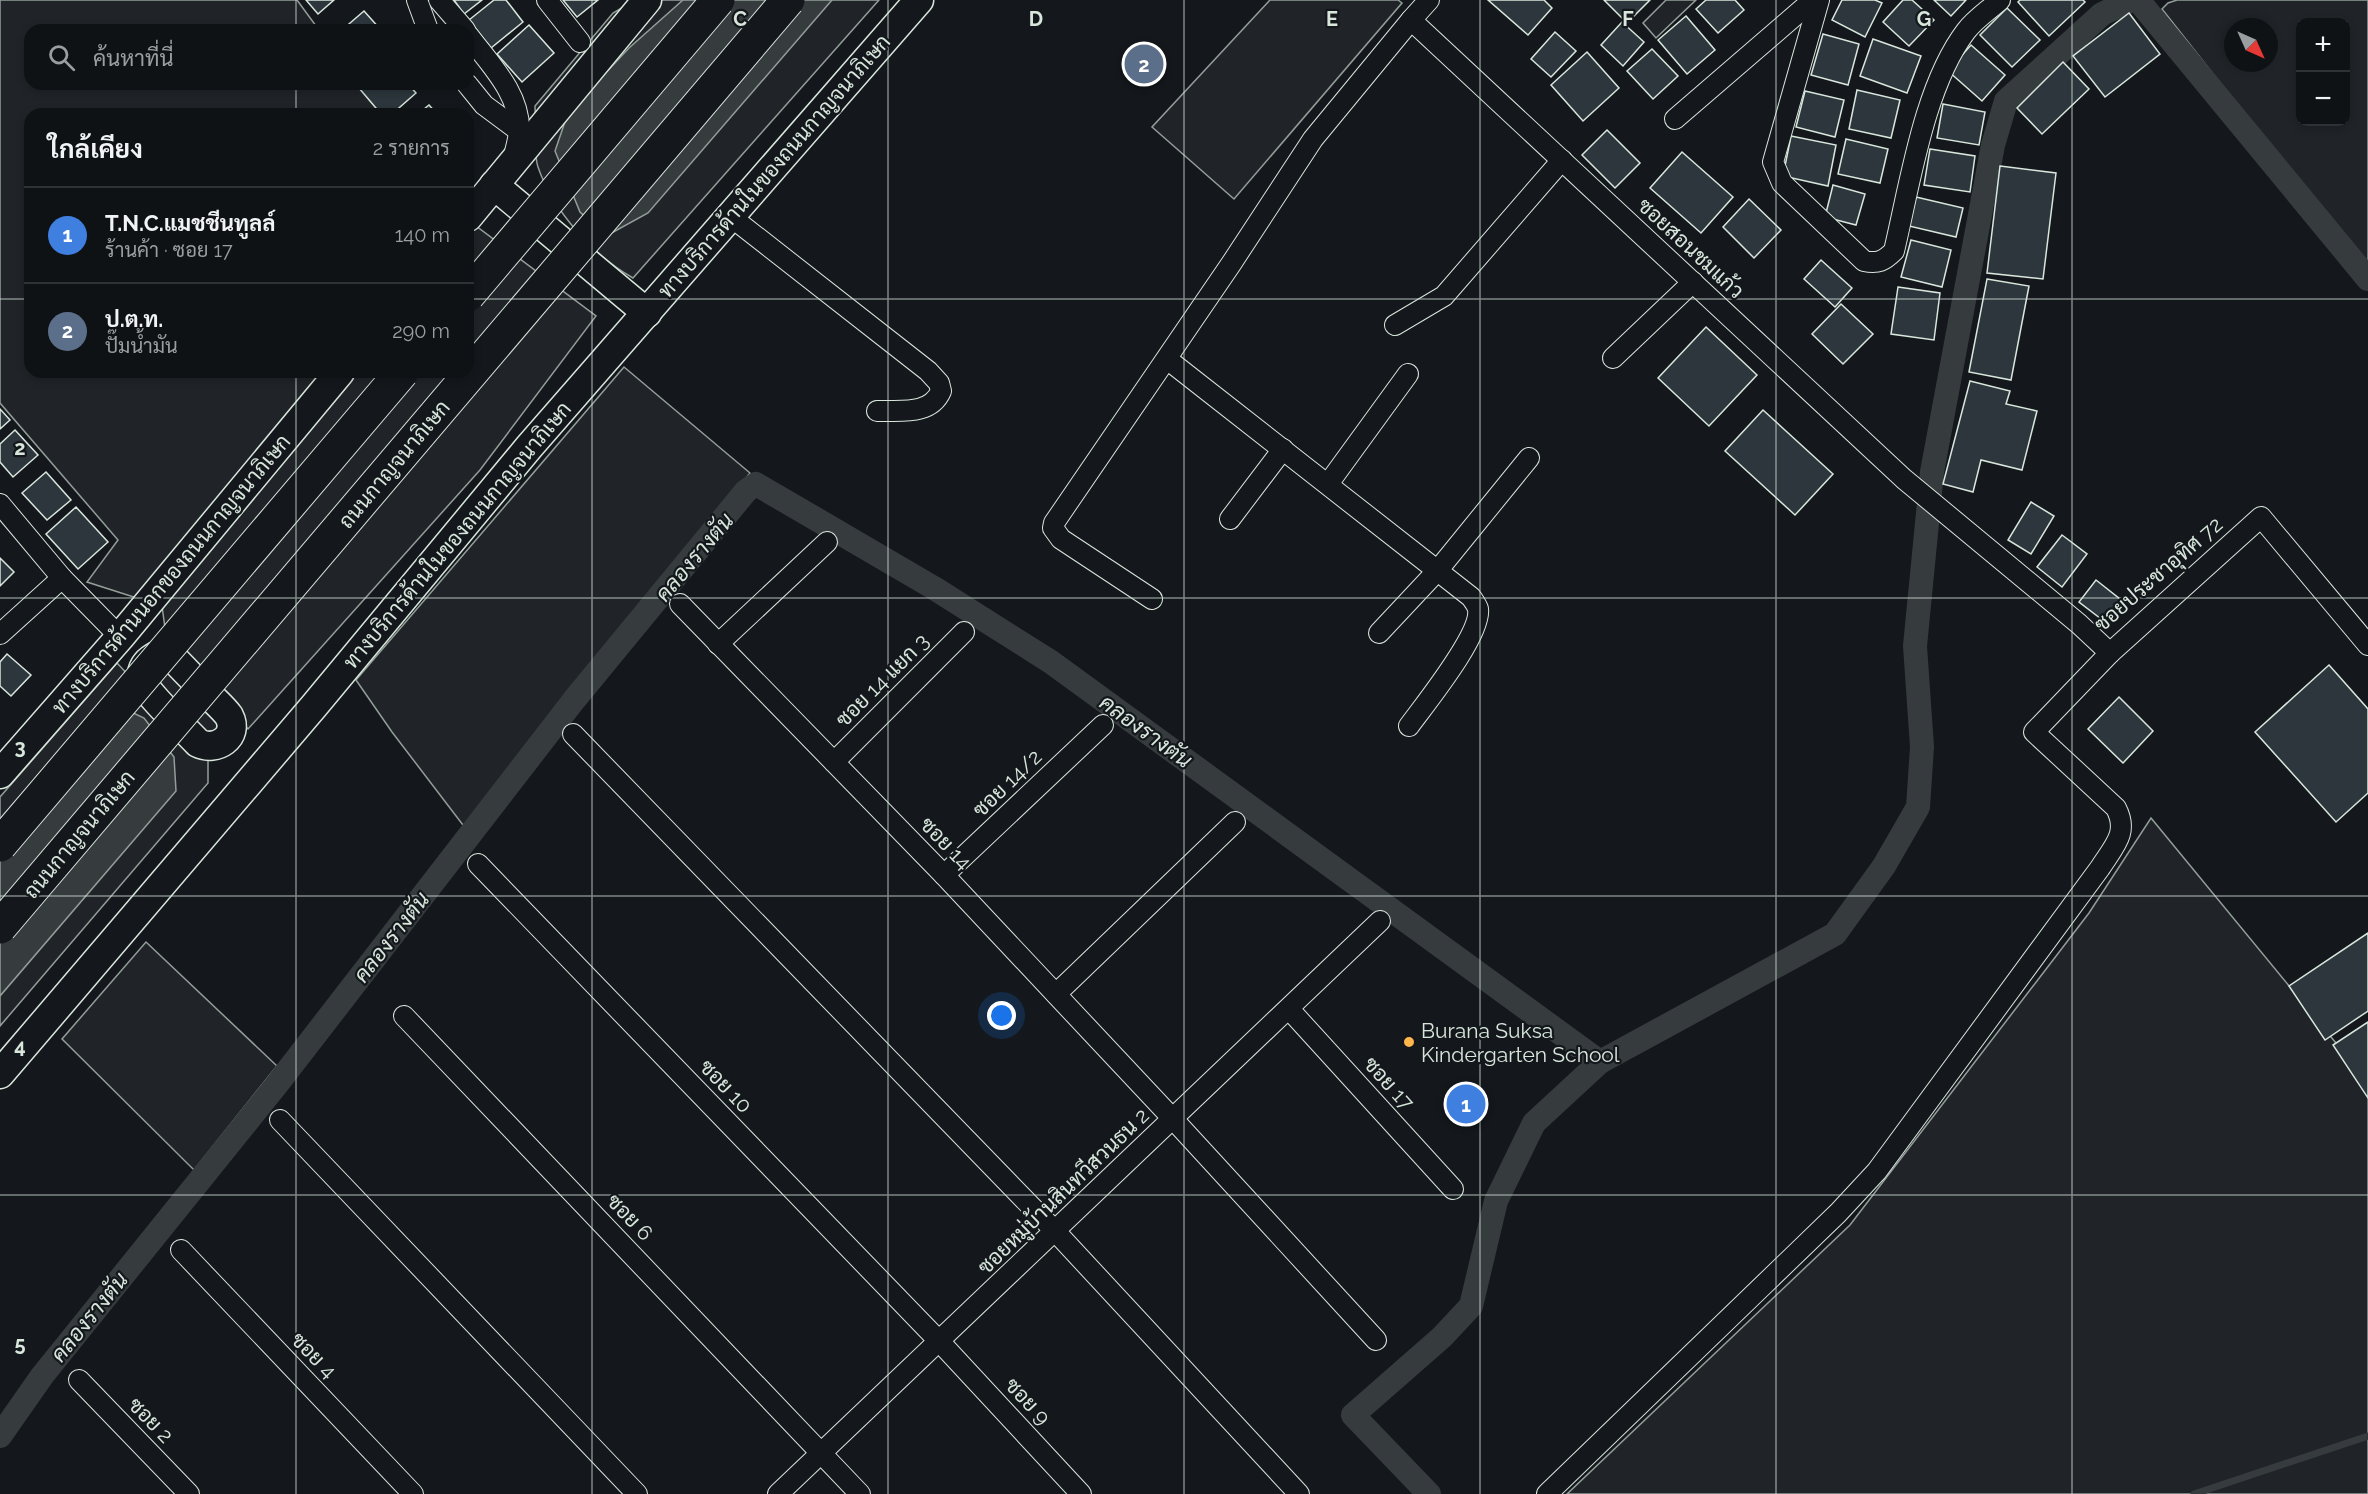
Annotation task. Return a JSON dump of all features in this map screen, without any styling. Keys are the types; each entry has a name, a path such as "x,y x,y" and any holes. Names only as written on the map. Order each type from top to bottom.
{"highway":[{"path":"474,288 718,0"},
{"name":"ถนนกาญจนาภิเษก","path":"474,369 788,0"},
{"path":"0,845 397,378"},
{"name":"ถนนกาญจนาภิเษก","path":"0,927 467,378"}],"main road":[{"path":"474,210 647,0"},
{"name":"ทางบริการด้านในของถนนกาญจนาภิเษก","path":"0,1074 253,777 529,447 919,0"},
{"path":"494,185 647,313"},
{"name":"ทางบริการด้านนอกของถนนกาญจนาภิเษก","path":"0,774 120,638 335,378"},
{"path":"120,638 145,665"},
{"path":"164,654 171,656 228,716 231,729 229,736 222,744 212,747 198,743 146,687 142,674 145,665 152,658 164,654"},
{"path":"222,744 253,777"}],"street":[{"path":"417,0 426,24"},
{"path":"439,0 460,24"},
{"path":"547,0 580,42"},
{"path":"1152,599 1061,539 1053,528 1059,514 1167,358 1313,139 1429,0"},
{"path":"1675,119 1813,0"},
{"path":"1819,0 1773,162 1782,183 1864,261 1876,263 1885,260 1894,251 1930,104 1946,63 1967,30 2000,0"},
{"name":"ซอยสอนชมแก้ว","path":"1411,21 1904,479 1960,525"},
{"path":"474,42 509,89 516,107 519,131 513,162"},
{"path":"472,90 490,110 519,131"},
{"path":"1395,325 1444,296 1562,160"},
{"path":"729,216 928,371 939,383 941,391 931,406 923,409 877,411"},
{"path":"1613,358 1693,282"},
{"path":"1167,358 1471,597 1478,608 1477,621 1468,643 1409,726"},
{"path":"1328,484 1408,374"},
{"path":"1230,519 1283,448"},
{"path":"1379,633 1438,570 1529,458"},
{"path":"0,504 62,578 120,638"},
{"name":"ซอยประชาอุทิศ 72","path":"1960,525 2079,624 2110,653 2261,517 2368,645"},
{"path":"718,644 827,542"},
{"path":"0,634 62,578"},
{"name":"ซอย 14","path":"680,604 944,875 1376,1340"},
{"name":"ซอย 14 แยก 3","path":"834,762 964,632"},
{"path":"1547,1494 1838,1213 1877,1171 2100,868 2122,833 2122,819 2116,808 2034,732 2110,653"},
{"name":"ซอย 14/2","path":"944,875 1103,725"},
{"path":"573,734 1055,1231 1299,1494"},
{"path":"1056,994 1235,822"},
{"name":"ซอย 10","path":"478,864 939,1341"},
{"name":"ซอยหมู่บ้านสินทวีสวนธน 2","path":"778,1494 1380,921"},
{"name":"ซอย 17","path":"1289,1009 1453,1189"},
{"name":"ซอย 6","path":"404,1016 860,1494"},
{"path":"280,1120 637,1494"},
{"name":"ซอย 4","path":"181,1250 413,1494"},
{"name":"ซอย 9","path":"939,1341 1081,1494"},
{"name":"ซอย 2","path":"79,1380 189,1494"}],"shaded area":[{"path":"0,0 297,0 315,24 24,24 24,90 363,90 377,108 24,108 24,378 474,378 474,224 596,316 480,470 248,729 191,671 165,628 162,606 87,582 118,540 0,403"},
{"path":"635,0 879,0 633,278 618,269 590,245 564,216 554,200 536,161 535,106 613,13"},
{"path":"683,0 832,0 648,213 606,236 580,212 555,151 568,113 629,48"},
{"path":"1270,0 1398,0 1402,3 1234,199 1152,127"},
{"path":"1666,0 1696,0 1656,38 1643,23"},
{"path":"2177,0 2368,0 2368,271 2162,9 2168,3"},
{"path":"624,367 750,473 554,714 466,829 392,732 356,680"},
{"path":"117,663 208,760 208,783 0,1026 0,797"},
{"path":"165,665 222,728 213,739 153,687"},
{"path":"104,699 144,718 174,757 176,791 0,996 0,819"},
{"path":"2151,818 2368,1082 2368,1494 1567,1494 1850,1225 2089,913"},
{"path":"146,942 277,1066 194,1170 62,1039"}],"building":[{"path":"306,0 334,0 318,14"},
{"path":"454,0 482,0 464,14"},
{"path":"494,0 506,0 523,22 491,48 469,20"},
{"path":"563,0 598,0 577,17"},
{"path":"1488,0 1544,0 1552,8 1528,35"},
{"path":"1604,0 1650,0 1627,23"},
{"path":"1706,0 1735,0 1744,10 1718,33 1696,9"},
{"path":"1842,0 1875,0 1882,3 1865,37 1832,20"},
{"path":"1903,0 1912,0 1934,20 1909,46 1883,22"},
{"path":"1934,0 1966,0 1951,16"},
{"path":"2020,0 2083,0 2085,2 2049,36 2018,2"},
{"path":"2007,8 2040,40 2012,67 1980,35"},
{"path":"364,11 376,24 349,24"},
{"path":"2129,13 2160,54 2105,97 2073,56"},
{"path":"1686,16 1715,50 1687,74 1658,40"},
{"path":"1622,22 1644,42 1623,66 1601,45"},
{"path":"529,25 554,53 522,82 497,54"},
{"path":"1555,32 1576,51 1551,77 1531,59"},
{"path":"1823,34 1859,44 1848,85 1811,75"},
{"path":"1873,39 1921,56 1907,93 1860,76"},
{"path":"1971,45 2005,75 1982,101 1948,71"},
{"path":"1652,49 1678,76 1653,99 1627,71"},
{"path":"1587,52 1619,88 1583,121 1551,85"},
{"path":"2063,62 2089,89 2042,134 2017,108"},
{"path":"361,90 413,90 416,93 399,108 376,108"},
{"path":"1857,90 1900,100 1891,138 1849,129"},
{"path":"1805,91 1844,100 1835,137 1796,127"},
{"path":"1943,104 1985,112 1979,145 1937,138"},
{"path":"1607,130 1640,163 1615,188 1582,155"},
{"path":"1791,136 1836,145 1828,186 1783,176"},
{"path":"1846,139 1888,149 1880,183 1838,174"},
{"path":"1930,149 1975,156 1970,192 1924,185"},
{"path":"1682,152 1733,197 1701,233 1650,188"},
{"path":"2000,166 2056,173 2043,279 1987,273"},
{"path":"1833,185 1865,194 1856,225 1825,217"},
{"path":"1916,197 1963,208 1956,237 1909,226"},
{"path":"1749,199 1781,230 1754,258 1723,227"},
{"path":"1911,240 1951,250 1942,287 1901,277"},
{"path":"1821,260 1852,288 1835,307 1804,279"},
{"path":"1987,279 2029,286 2011,380 1969,372"},
{"path":"1898,287 1940,293 1934,340 1891,334"},
{"path":"1841,304 1873,334 1843,364 1812,334"},
{"path":"1706,327 1757,375 1709,426 1658,378"},
{"path":"1970,381 2010,391 2006,404 2037,411 2022,470 1981,460 1973,492 1943,484"},
{"path":"0,409 10,420 0,429"},
{"path":"1763,410 1833,474 1795,515 1725,451"},
{"path":"15,430 38,455 13,477 0,462 0,444"},
{"path":"46,472 71,500 47,520 22,493"},
{"path":"2031,502 2054,516 2031,554 2008,540"},
{"path":"76,507 108,542 78,569 46,534"},
{"path":"2062,535 2087,554 2062,587 2037,567"},
{"path":"0,558 14,572 0,586"},
{"path":"2096,580 2125,603 2109,625 2079,602"},
{"path":"7,654 31,675 11,696 0,686 0,662"},
{"path":"2329,665 2368,709 2368,793 2336,822 2255,732"},
{"path":"2119,697 2153,731 2123,763 2088,729"},
{"path":"2368,933 2368,1011 2325,1040 2289,986"},
{"path":"2368,1022 2368,1098 2333,1045"}],"waterway":[{"path":"1429,1494 1353,1415 1442,1337 1471,1306 1496,1201 1534,1123 1600,1062 1835,934 1884,866 1918,807 1922,747 1915,646 1932,472 1993,145 2006,101 2102,14 2132,0"},
{"path":"2138,0 2368,279"},
{"name":"คลองรางตัน","path":"0,1436 42,1376 278,1083 574,700 746,491 756,484 934,588 1051,662 1600,1062"},
{"path":"2194,1494 2368,1436"}],"place":[{"name":"ป.ต.ท.","path":"1144,64"},
{"name":"Burana Suksa Kindergarten School","path":"1409,1042"},
{"name":"T.N.C.แมชชีนทูลล์","path":"1466,1104"}]}
